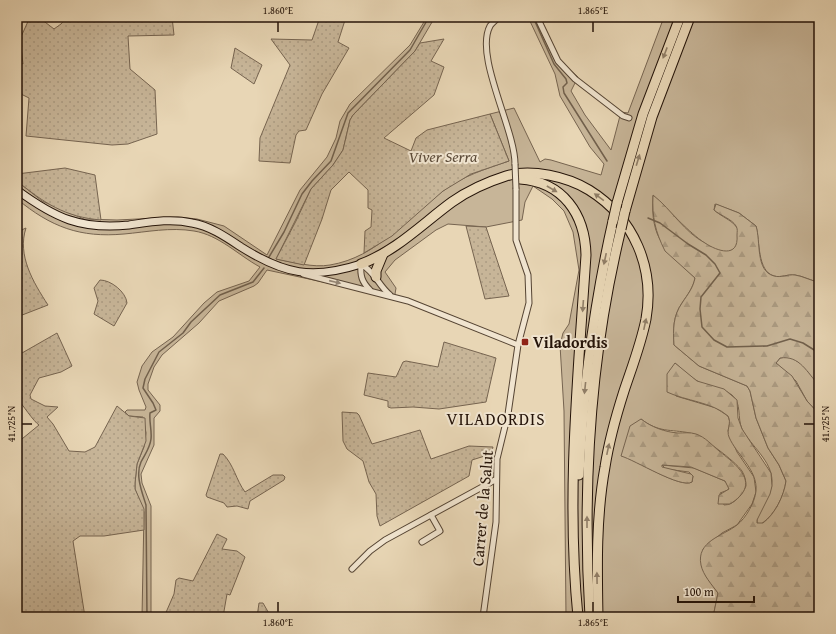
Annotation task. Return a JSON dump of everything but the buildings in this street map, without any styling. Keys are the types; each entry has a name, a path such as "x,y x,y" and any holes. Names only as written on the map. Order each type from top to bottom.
{"highway":[{"path":"582,617 578,526 581,432 592,331 617,203 642,119 680,17"},
{"path":"590,617 587,526 590,424 604,311 620,229 652,117 690,17"},
{"path":"361,264 383,254 458,198 481,185 512,174 538,174 562,178 584,187 605,202 619,215 637,243 645,264 648,296 646,320 616,418 604,469 598,532 598,617"},
{"path":"501,178 529,179 553,189 564,197 575,211 584,232 586,255 574,435 572,489 578,617"},
{"path":"376,277 376,271 383,254"}],"street":[{"name":"Carrer de la Salut","path":"483,617 496,522 497,458 508,414 518,346 529,303 528,275 516,240 516,188 512,139 496,93 489,66 487,48 490,26 498,17"},
{"path":"537,17 558,61 575,79 617,112 629,118"},
{"path":"17,190 56,216 83,224 111,226 173,220 200,224 215,231 270,264 312,277 390,295 518,346"},
{"path":"299,272 326,273 361,264"},
{"path":"361,264 376,277 384,290 390,295"},
{"path":"361,264 361,277 363,283 370,291"},
{"path":"352,569 370,551 431,515 496,480"},
{"path":"422,542 440,531 431,515"}],"green space":[{"path":"30,17 41,19 54,29 67,17 172,17 174,35 128,36 130,69 155,90 157,134 128,144 112,145 26,136 29,98 17,92 17,61 23,64 20,39"},
{"path":"320,17 346,17 338,42 349,48 322,94 306,130 299,131 296,135 290,163 259,161 260,138 290,65 271,39 312,40"},
{"path":"427,17 435,17 415,51 353,115 350,120 343,150 333,165 311,189 276,259 317,266 347,261 363,254 391,235 429,202 458,181 474,173 509,161 490,114 514,108 540,162 545,159 551,160 601,175 604,164 590,147 560,96 555,74 528,17 539,17 559,61 578,77 571,91 585,115 611,150 621,112 628,113 664,17 819,17 819,282 801,276 774,276 769,273 762,262 760,255 756,226 739,213 715,204 714,210 733,223 739,232 737,244 730,251 719,251 707,245 694,235 653,196 654,223 657,234 668,251 695,278 692,288 679,308 675,318 674,345 699,366 747,386 750,391 756,418 768,448 779,465 786,481 781,499 771,516 761,524 757,523 759,513 772,487 771,474 765,460 742,429 735,398 728,392 699,382 675,363 676,396 716,408 728,416 730,422 728,431 737,452 754,477 756,492 752,504 737,525 722,533 703,549 706,576 718,593 713,617 566,617 564,411 560,345 563,333 569,324 579,270 573,232 564,211 552,199 533,186 525,202 522,220 486,227 448,224 436,230 395,260 385,272 396,288 394,300 351,288 267,270 258,283 254,286 219,301 199,323 162,355 154,367 148,384 148,390 160,405 160,411 154,418 154,445 141,474 142,483 151,506 151,617 142,617 144,512 135,489 135,483 137,464 144,447 146,433 143,417 129,416 125,412 127,410 145,410 146,407 137,382 142,366 152,352 173,337 204,303 217,292 249,281 260,267 220,241 203,233 194,231 167,230 108,235 80,232 67,228 42,217 17,199 17,181 42,201 84,219 117,220 178,217 197,219 224,226 267,255 300,190 327,157 336,138 340,121 350,104 410,45","holes":["641,419 659,429 695,435 726,455 742,471 745,477 746,486 740,496 728,505 724,505 720,493 728,490 729,487 725,481 694,468 662,465 666,469 689,472 693,476 692,482 679,482 661,475 630,459"]},
{"name":"Viver Serra","path":"444,39 431,61 444,67 434,95 384,138 411,151 416,138 427,130 490,114 509,161 471,174 443,191 392,236 364,253 365,231 371,227 372,210 368,208 368,190 349,172 331,190 322,219 304,265 276,259 311,189 333,165 343,150 350,120 353,115 415,51 420,43"},
{"path":"235,48 262,65 254,84 231,68"},
{"path":"65,168 95,175 101,220 76,216 56,208 36,196 17,181 17,174"},
{"path":"653,195 691,233 710,246 721,250 726,251 735,248 737,243 737,229 732,221 714,210 716,204 739,213 756,226 761,262 768,273 774,276 801,276 819,282 819,385 798,362 793,359 780,358 776,363 792,376 807,401 819,414 819,603 817,617 713,617 718,593 702,569 701,557 703,550 712,540 737,525 744,518 750,510 754,500 756,483 750,469 729,437 728,416 722,411 707,405 667,392 667,374 675,363 697,381 724,389 737,400 738,418 742,429 771,473 772,486 770,494 757,520 757,523 763,523 775,510 781,499 786,481 779,465 768,448 756,418 750,391 747,386 699,366 674,345 675,318 679,308 692,288 695,278 665,251 655,224"},
{"path":"466,226 486,227 509,296 485,299"},
{"path":"26,228 24,238 25,258 32,278 48,305 17,317 17,232"},
{"path":"100,280 113,284 121,291 126,299 127,303 114,326 94,314 98,301 94,288"},
{"path":"57,333 72,366 61,372 39,378 30,395 31,399 45,406 58,407 47,417 53,424 69,451 85,452 95,447 117,406 129,416 145,418 146,441 137,464 135,483 135,489 144,509 144,530 104,536 80,536 73,541 85,617 17,617 17,443 39,425 17,398 17,353 22,353"},
{"path":"444,342 496,358 486,402 439,409 413,407 391,408 388,407 388,401 364,395 368,373 396,377 403,362 406,361 438,367"},
{"path":"780,358 792,358 803,365 819,385 819,414 807,401 796,381 776,363"},
{"path":"342,412 357,413 359,415 372,444 420,430 431,459 469,446 493,447 491,454 472,460 469,476 380,526 377,516 376,494 369,482 363,461 347,449 343,441"},
{"path":"641,419 654,427 663,430 678,433 694,433 705,439 733,463 744,476 746,482 739,497 730,504 718,504 719,495 729,489 725,481 691,467 662,465 662,467 691,474 693,476 692,482 686,483 668,478 621,456 630,426"},
{"path":"220,454 223,454 227,458 245,492 273,475 283,475 285,477 284,480 250,501 248,509 237,506 227,507 224,503 207,497 206,495"},
{"path":"217,534 227,539 222,549 237,551 245,557 230,595 227,594 223,617 164,617 174,594 176,580 179,578 193,581"},
{"path":"259,603 263,603 271,617 257,617"}],"waterway":[{"path":"269,257 284,232 302,194 331,161 348,113 410,50 429,17"},
{"path":"533,17 554,64 566,79 567,83 563,87 564,93 607,161"},
{"path":"648,218 660,223 688,244 706,255 715,264 720,273 701,297 700,309 702,327 714,340 727,347 767,346 790,339 803,343 819,353"},
{"path":"147,617 146,505 140,484 139,467 150,442 150,413 156,410 143,388 145,379 159,352 183,333 191,322 220,295 253,282 264,268"}],"place":[{"name":"Viladordis","path":"525,342"}],"district":[{"name":"VILADORDIS","path":"496,418"}]}
